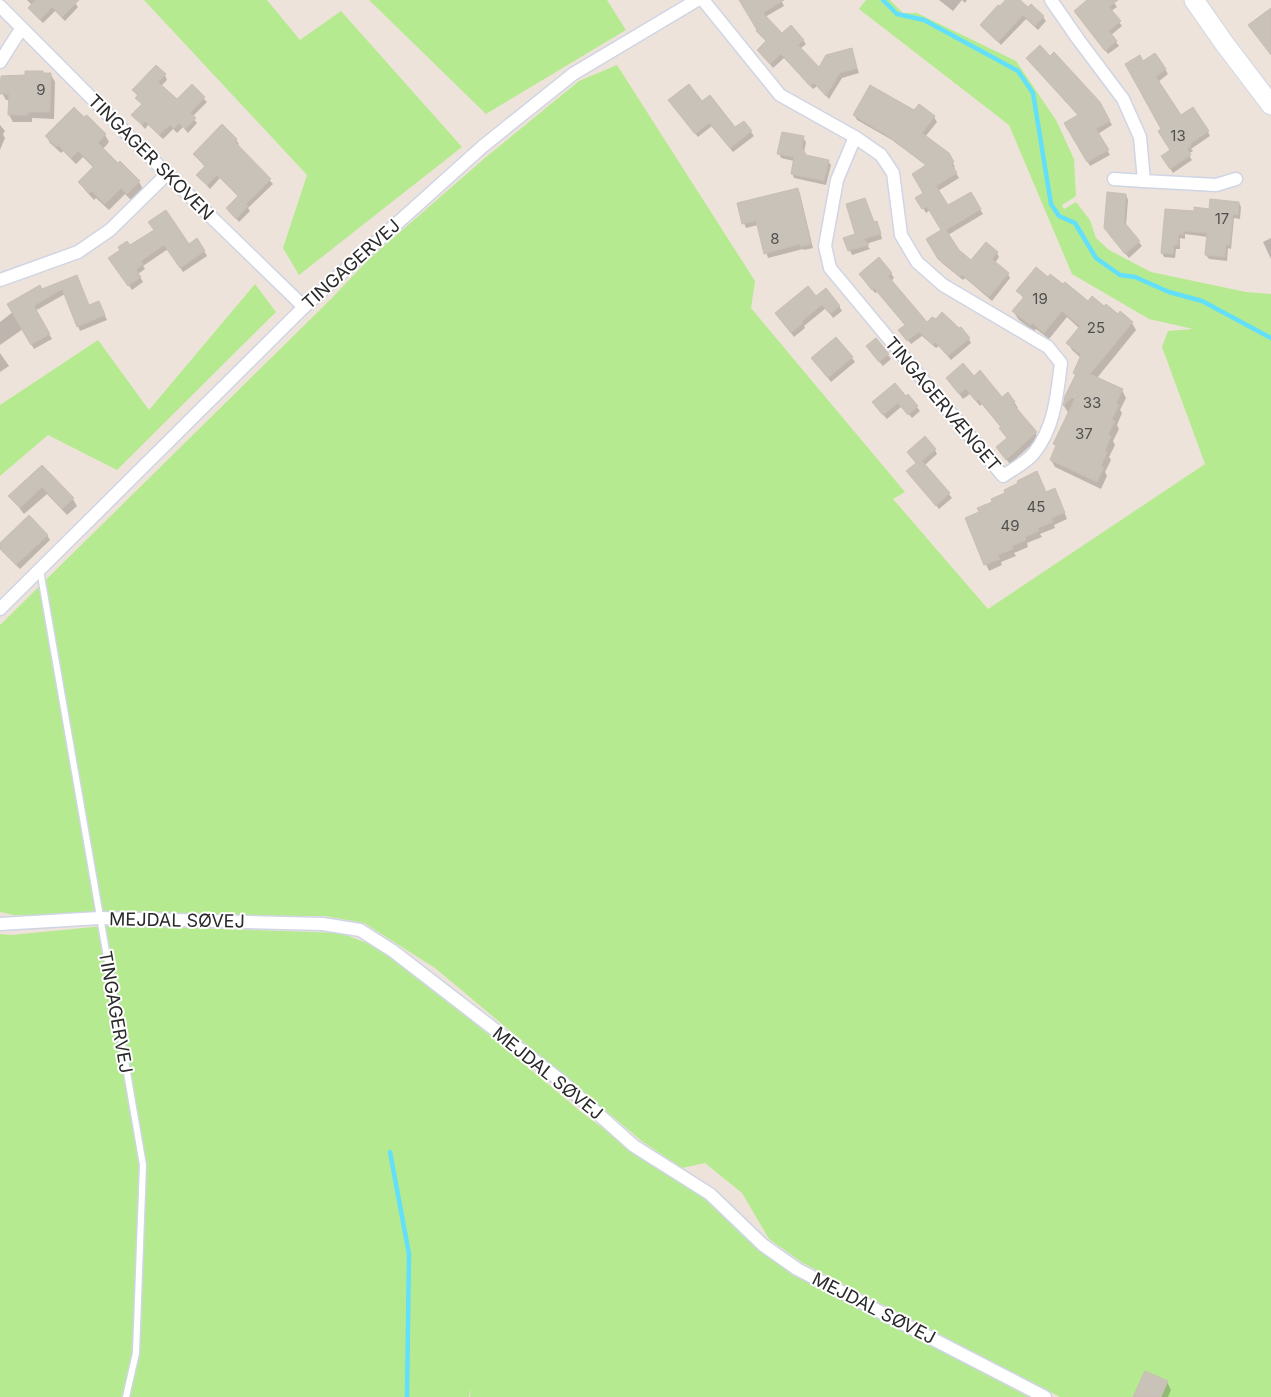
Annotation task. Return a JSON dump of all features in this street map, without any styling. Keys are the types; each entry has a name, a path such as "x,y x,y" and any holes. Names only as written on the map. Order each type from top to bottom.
{"street":[{"name":"TINGAGERVEJ","path":"0,609 304,306 482,147 573,74 697,0"},
{"name":"TINGAGERVÆNGET","path":"702,0 780,95 855,138 881,155 894,173 901,235 917,262 943,285 1048,346 1060,363 1055,408 1044,438 1033,454 1003,476 830,268 825,246 836,180 855,138"},
{"path":"1051,0 1123,98 1140,137 1144,181"},
{"path":"1194,0 1271,105"},
{"name":"TINGAGER SKOVEN","path":"0,6 168,174 304,306"},
{"path":"0,62 21,28"},
{"path":"0,280 78,252 110,230 168,174"},
{"path":"1114,180 1216,185 1236,179"},
{"name":"MEJDAL SØVEJ","path":"0,924 100,918 322,924 360,930 393,951 560,1080 634,1146 710,1194 763,1244 797,1269 1045,1397"}],"lane":[{"name":"TINGAGERVEJ","path":"40,570 143,1164 136,1353 126,1397"}],"green space":[{"path":"144,0 267,0 300,40 341,11 462,147 299,275 283,248 307,175"},
{"path":"369,0 607,0 626,30 486,114"},
{"path":"866,0 890,0 903,13 917,13 1016,61 1056,120 1074,159 1076,196 1062,205 1064,209 1076,202 1090,220 1096,238 1109,250 1151,272 1246,292 1271,294 1271,1397 1060,1397 803,1263 769,1239 742,1193 705,1163 682,1168 643,1142 435,968 364,923 325,916 14,915 0,912 0,625 331,299 368,260 486,157 579,81 617,65 755,281 751,308 905,492 893,499 988,609 1205,464 1162,347 1168,331 1193,329 1149,319 1072,274 1009,125 859,9"},
{"path":"255,284 276,312 117,470 48,435 0,476 0,405 98,340 149,410"},
{"path":"114,925 341,933 377,947 492,1037 580,1111 633,1151 701,1193 760,1251 789,1271 1029,1397 470,1397 471,1387 469,1397 0,1397 0,934 11,935"}],"building":[{"path":"35,0 79,0 62,17 52,7 40,20 28,8"},
{"path":"739,0 784,0 763,13 782,33 791,25 804,40 798,45 819,67 826,55 852,48 857,68 840,73 826,96 814,83 810,86 781,54 770,64 757,50 766,41 756,31"},
{"path":"1006,0 1020,0 1028,7 1031,4 1044,16 1035,26 1023,15 998,42 980,25 998,5 1000,6"},
{"path":"1087,0 1118,0 1109,7 1121,21 1109,31 1117,41 1105,51 1074,11"},
{"path":"1271,8 1271,55 1248,25"},
{"path":"1040,45 1050,56 1054,52 1100,102 1110,121 1096,129 1109,150 1087,162 1064,123 1078,115 1026,58"},
{"path":"1155,53 1166,69 1156,77 1181,115 1193,107 1209,131 1190,144 1191,146 1187,149 1191,155 1170,169 1161,156 1170,150 1158,131 1161,129 1125,64 1140,55 1143,61"},
{"path":"156,65 166,74 158,82 177,99 192,84 205,97 190,113 196,118 185,129 179,123 174,129 170,125 159,135 145,121 142,125 131,115 142,104 135,98 138,95 132,90"},
{"path":"25,71 51,73 50,112 28,112 28,115 8,115 9,94 0,94 1,76 25,75"},
{"path":"689,84 702,101 710,95 735,127 744,121 752,131 730,148 709,123 695,134 668,100"},
{"path":"870,85 914,110 919,104 935,116 922,133 949,153 954,162 951,163 957,173 936,186 948,205 971,192 981,209 946,230 959,250 971,260 986,242 998,252 992,259 1009,273 989,297 962,275 960,277 938,259 926,239 941,230 927,207 922,209 915,198 923,193 912,174 926,165 888,136 853,115"},
{"path":"74,107 84,117 87,115 106,134 98,143 140,181 127,194 121,188 105,204 92,191 89,193 78,182 94,166 78,151 71,158 58,145 56,147 45,136"},
{"path":"222,124 237,139 235,142 271,179 246,204 248,206 236,219 226,208 238,196 217,175 207,185 196,175 205,166 193,154"},
{"path":"782,132 804,136 802,147 806,155 829,160 824,181 791,174 794,157 777,154"},
{"path":"798,188 811,244 800,247 800,244 764,254 756,221 742,224 737,203"},
{"path":"1107,192 1126,194 1124,222 1140,241 1125,254 1104,228"},
{"path":"865,198 874,222 877,221 881,234 864,239 869,245 848,251 843,238 855,234 846,204"},
{"path":"1210,199 1239,202 1238,215 1233,214 1230,245 1226,245 1225,257 1205,255 1207,233 1183,231 1183,235 1179,234 1178,245 1174,245 1173,254 1161,253 1165,209 1194,211 1194,207 1209,209"},
{"path":"166,210 189,244 197,238 205,251 180,268 164,245 141,261 143,264 136,270 141,277 128,286 108,258 120,250 118,247 127,241 130,245 154,230 148,222"},
{"path":"879,257 892,273 888,276 927,322 932,317 936,319 942,312 959,328 961,327 970,338 948,356 935,342 933,345 919,332 907,341 898,330 905,325 874,288 872,290 859,274"},
{"path":"1036,267 1048,277 1050,274 1063,284 1065,282 1088,301 1092,296 1118,314 1120,311 1133,322 1090,374 1123,389 1116,404 1119,405 1112,419 1115,421 1108,435 1111,436 1101,466 1104,468 1097,482 1050,460 1056,445 1053,444 1078,392 1063,406 1065,396 1076,374 1073,373 1081,355 1066,343 1080,326 1062,311 1044,333 1012,311 1024,297 1016,291"},
{"path":"77,275 89,305 99,301 105,315 77,327 62,289 34,306 50,334 31,345 7,304 40,285 42,289"},
{"path":"808,286 816,296 826,288 840,306 830,314 822,305 802,321 803,323 791,333 775,313"},
{"path":"836,337 853,357 828,378 811,358"},
{"path":"876,338 889,354 879,362 866,346"},
{"path":"963,363 974,376 980,370 1002,397 1008,392 1015,402 1013,404 1037,432 1006,460 996,447 1007,438 999,428 1001,427 978,399 976,401 966,389 959,394 946,378"},
{"path":"895,383 918,406 908,415 898,403 883,415 872,402"},
{"path":"925,436 936,449 922,461 950,493 936,506 906,471 916,463 907,452"},
{"path":"42,465 74,498 62,509 42,487 20,508 8,496"},
{"path":"1037,471 1046,492 1055,488 1065,513 1051,518 1053,522 1038,528 1039,531 1025,537 1026,540 1012,546 1013,549 998,555 1000,559 984,565 965,518 979,512 977,508 992,502 991,499 1005,493 1004,490 1018,483 1017,481"},
{"path":"29,515 48,535 16,565 0,549 0,543"},
{"path":"1145,1371 1168,1381 1161,1397 1133,1397"}],"waterway":[{"path":"883,0 897,14 924,20 1018,71 1033,93 1051,204 1059,216 1075,223 1096,258 1120,275 1135,277 1169,292 1202,301 1271,338"},
{"path":"390,1152 409,1254 407,1397"}]}
